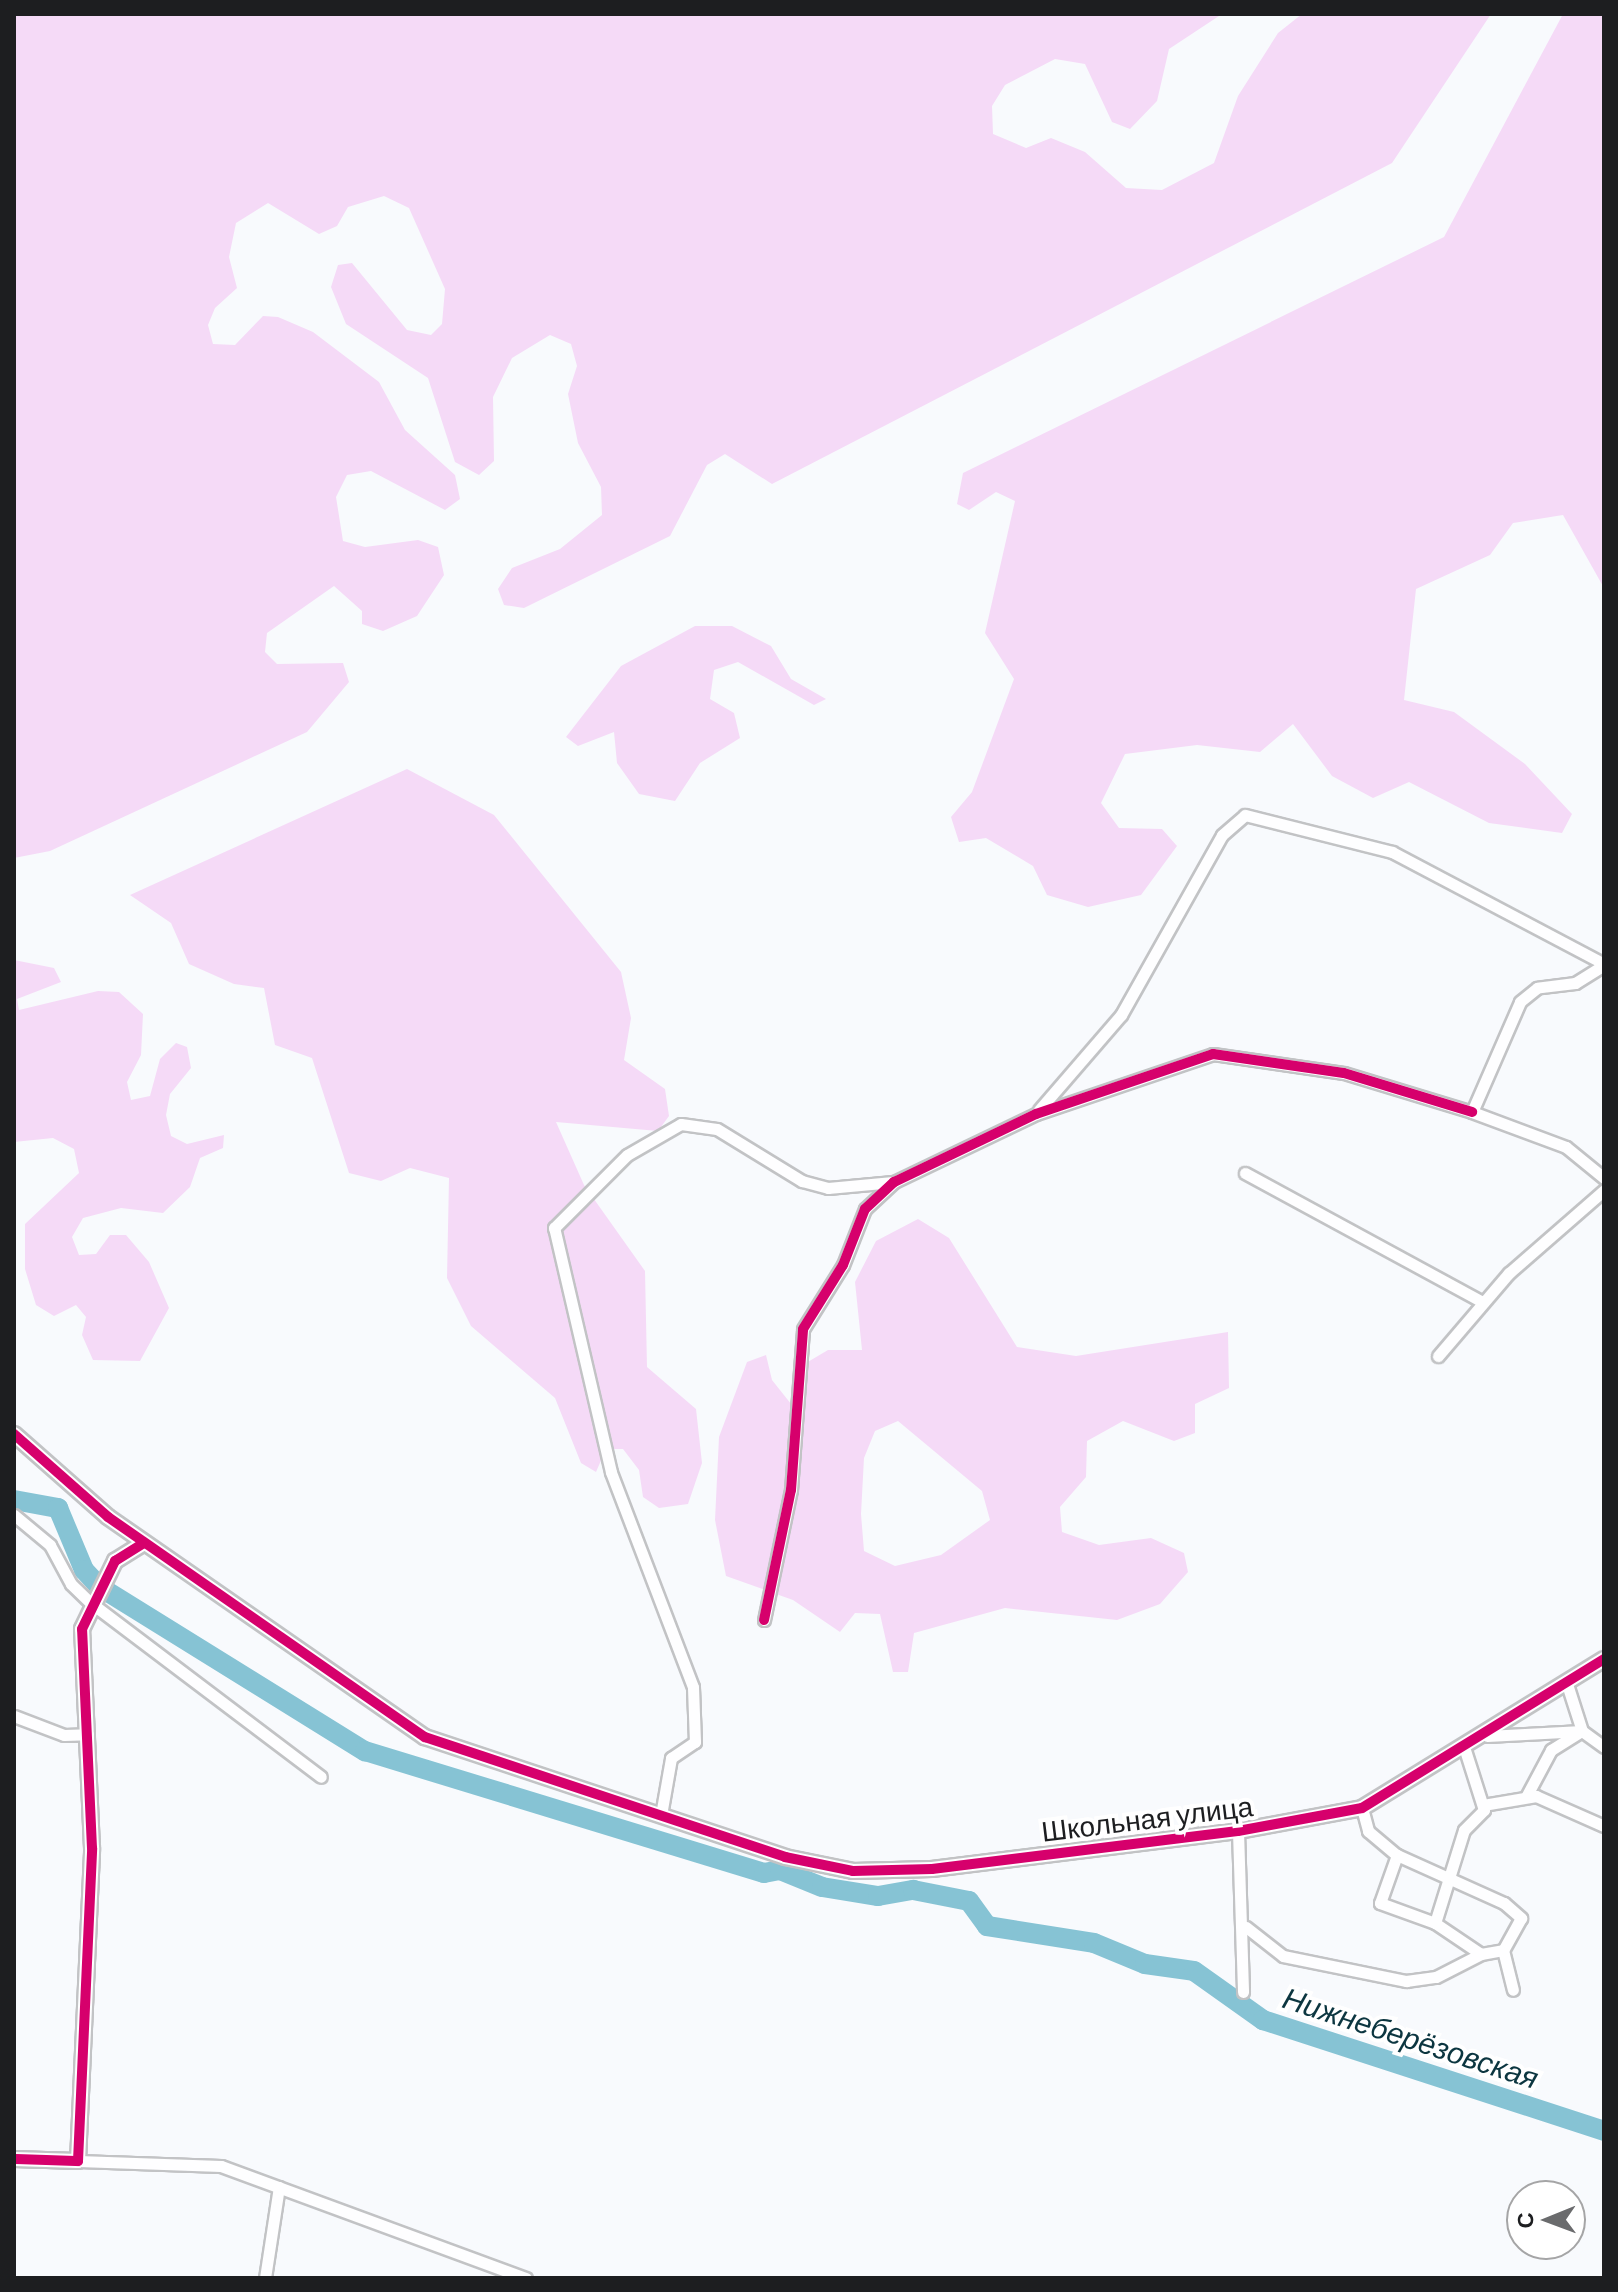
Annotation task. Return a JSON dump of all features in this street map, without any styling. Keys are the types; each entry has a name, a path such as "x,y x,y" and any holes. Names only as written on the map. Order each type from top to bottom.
{"street":[{"path":"1036,1114 1121,1015 1222,835 1245,815 1392,852 1604,965"},
{"path":"1472,1112 1520,1002 1537,988 1575,983 1604,965"},
{"path":"764,1620 791,1490 803,1329 843,1265 865,1209 894,1182 1036,1114 1213,1054 1344,1073 1472,1112 1566,1147 1604,1178"},
{"path":"661,1815 671,1758 695,1742 693,1687 611,1472 554,1228 614,1165 681,1124 717,1129 802,1181 828,1188 894,1182"},
{"path":"1245,1173 1481,1301"},
{"path":"1438,1356 1481,1301 1604,1190"},
{"name":"Школьная улица","path":"14,1434 144,1543 425,1737 799,1861 853,1871 932,1869 1238,1831 1362,1808 1465,1750 1604,1659"},
{"path":"14,1515 50,1545 71,1584 91,1603 321,1777"},
{"path":"78,2161 92,1848 82,1629 91,1603 115,1561 144,1543"},
{"path":"1567,1684 1582,1731 1604,1747"},
{"path":"14,1716 64,1735 88,1734"},
{"path":"1487,1736 1582,1731"},
{"path":"1527,1795 1551,1750 1582,1731"},
{"path":"1435,1923 1445,1876 1483,1805 1465,1750"},
{"path":"1483,1805 1527,1795 1604,1826"},
{"path":"1362,1808 1368,1831 1397,1855 1445,1876 1521,1918 1503,1950 1513,1990"},
{"path":"1238,1831 1246,1927 1243,1992"},
{"path":"1397,1855 1380,1903 1435,1923 1481,1954"},
{"path":"1246,1927 1283,1956 1406,1981 1436,1977 1481,1954 1503,1950"},
{"path":"14,2159 202,2163 279,2187 526,2278"},
{"path":"265,2278 279,2187"}],"shaded area":[{"path":"14,14 1222,14 1169,49 1157,101 1130,129 1112,122 1085,64 1055,59 1005,85 992,106 993,134 1026,148 1051,138 1085,152 1126,188 1162,190 1214,163 1238,96 1278,33 1302,14 1491,14 1392,163 772,484 725,454 707,465 670,536 524,608 504,605 498,589 512,568 560,549 602,515 601,487 578,443 568,394 577,366 571,344 550,335 512,358 493,397 494,461 479,475 455,462 428,378 346,324 331,287 338,265 352,263 407,330 431,335 442,324 445,289 409,208 384,196 348,207 337,226 319,234 268,203 236,223 229,257 237,288 215,308 208,325 213,344 235,345 263,316 278,317 313,332 379,382 405,430 455,475 460,499 445,510 371,471 347,475 336,497 343,541 365,547 418,540 438,547 444,575 417,616 383,631 362,624 362,611 334,586 267,633 265,652 277,664 343,663 349,682 307,732 50,851 14,858"},
{"path":"1563,14 1604,14 1604,588 1563,515 1513,523 1490,555 1416,589 1404,700 1454,712 1525,764 1572,814 1562,833 1489,823 1409,782 1373,798 1332,776 1293,724 1260,752 1197,745 1125,754 1101,803 1119,828 1162,829 1177,846 1141,895 1088,907 1047,895 1033,866 986,838 959,842 951,817 972,792 1014,679 985,633 1015,501 996,492 969,510 957,504 963,473 1444,237"},
{"path":"695,626 732,626 771,646 791,679 826,699 814,705 738,662 714,670 710,699 734,713 740,738 700,763 675,801 639,794 617,763 614,732 578,746 566,737 621,666"},
{"path":"407,769 494,815 621,972 631,1018 624,1060 665,1089 669,1116 658,1131 556,1122 584,1185 645,1271 647,1367 696,1409 702,1463 688,1504 659,1508 643,1497 639,1470 623,1449 606,1449 596,1472 581,1463 555,1398 471,1326 447,1278 449,1178 410,1168 381,1181 349,1173 312,1058 275,1045 264,988 234,984 189,964 171,923 130,895"},
{"path":"14,960 54,968 61,982 17,999 19,1010 98,991 119,992 143,1014 141,1055 127,1082 131,1100 150,1096 160,1059 176,1043 187,1047 191,1068 170,1094 166,1115 171,1136 187,1144 224,1135 223,1148 200,1158 190,1187 163,1213 121,1208 83,1218 72,1237 79,1255 96,1254 110,1235 126,1235 149,1262 169,1308 140,1361 93,1360 82,1335 86,1317 76,1305 54,1316 36,1305 25,1269 25,1224 79,1173 74,1149 53,1138 14,1142"},
{"path":"918,1219 949,1238 1017,1347 1076,1356 1228,1332 1229,1388 1195,1404 1195,1433 1174,1441 1123,1421 1087,1441 1086,1477 1060,1507 1062,1532 1099,1545 1151,1538 1184,1553 1188,1572 1160,1604 1117,1620 1005,1608 914,1633 908,1672 893,1672 880,1614 855,1613 840,1632 793,1600 726,1576 715,1520 719,1437 747,1362 766,1355 772,1380 799,1414 801,1366 828,1350 862,1350 855,1282 876,1241","holes":["898,1421 982,1491 990,1520 941,1555 895,1566 864,1551 861,1514 864,1458 875,1431"]}],"waterway":[{"name":"Нижнеберёзовская","path":"14,1500 58,1508 84,1570 100,1587 365,1751 764,1873 780,1870 822,1887 878,1896 913,1890 969,1901 987,1926 1094,1943 1145,1964 1194,1971 1263,2020 1604,2131"}],"cycle path":[{"path":"764,1620 791,1490 803,1329 843,1265 865,1209 894,1182 1036,1114 1213,1054 1344,1073 1472,1112"},
{"path":"14,1434 108,1517 425,1737 785,1857 853,1871 932,1869 1238,1831 1362,1808 1604,1659"},
{"path":"14,2159 78,2161 92,1848 82,1629 115,1561 144,1543"}]}
